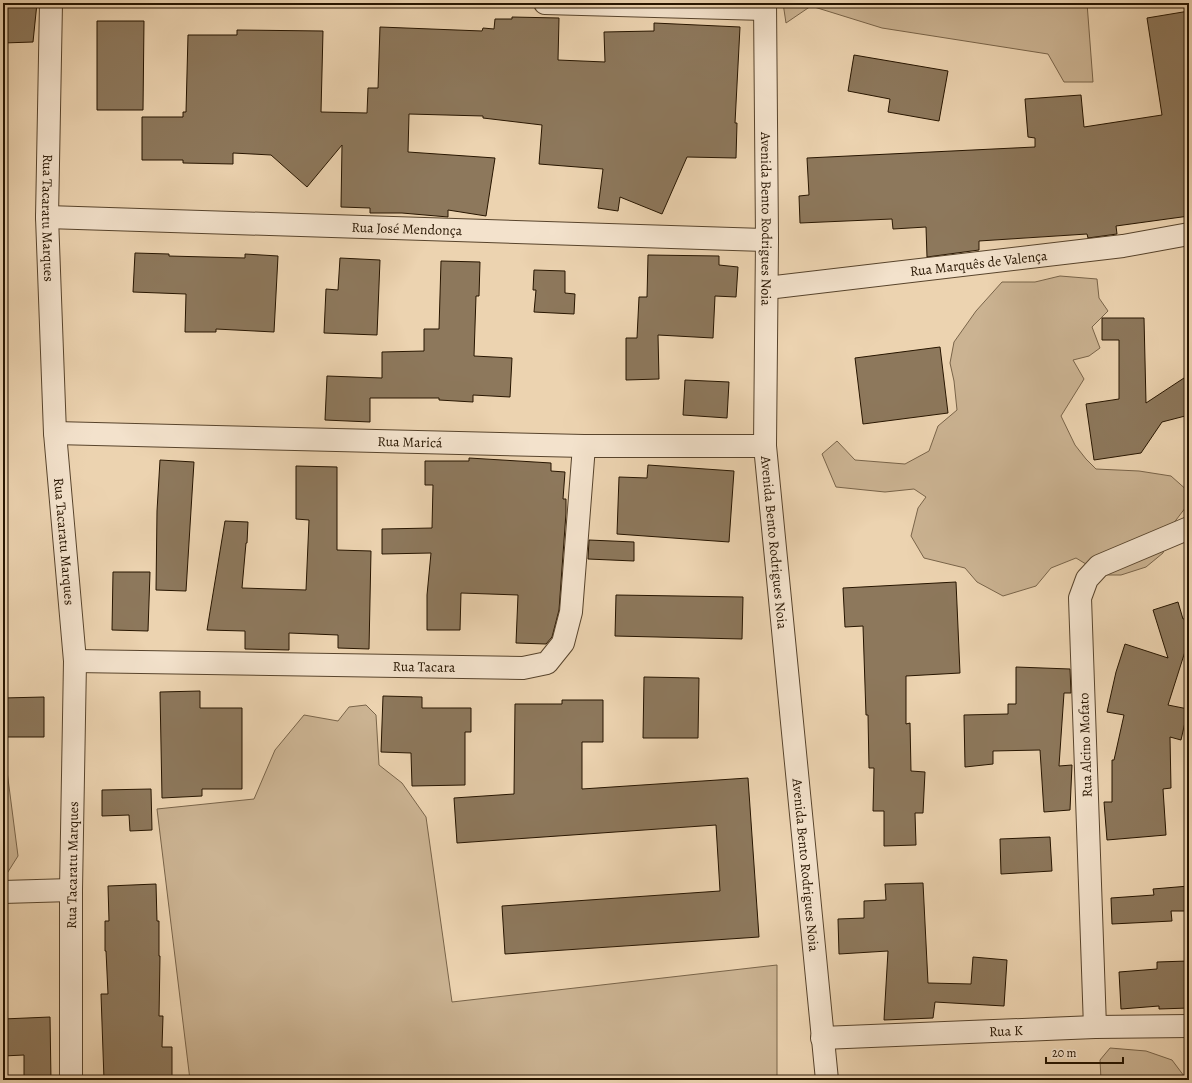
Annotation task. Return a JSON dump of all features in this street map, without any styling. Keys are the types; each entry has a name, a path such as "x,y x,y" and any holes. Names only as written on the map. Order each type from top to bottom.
{"street":[{"name":"Rua Tacaratu Marques","path":"50,3 47,217 55,433 75,660 71,890 71,1080"},
{"path":"545,3 765,6"},
{"name":"Avenida Bento Rodrigues Noia","path":"765,6 767,240 765,446 827,1080"},
{"name":"Rua José Mendonça","path":"47,217 767,240"},
{"name":"Rua Marquês de Valença","path":"766,288 1123,246 1189,234"},
{"name":"Rua Maricá","path":"55,433 584,446 765,446"},
{"name":"Rua Tacara","path":"75,660 522,668 547,663 563,643 571,612 584,446"},
{"name":"Rua Alcino Mofato","path":"1095,1027 1080,598 1087,579 1099,566 1189,528"},
{"path":"3,892 71,890"},
{"name":"Rua K","path":"822,1038 1095,1027 1189,1026"}],"shaded area":[{"path":"783,3 1087,3 1093,82 1064,82 1048,54 882,28 811,6 786,23"},
{"path":"1060,276 1097,279 1099,298 1108,311 1092,327 1100,348 1089,356 1073,360 1084,379 1061,416 1075,445 1096,469 1139,471 1171,476 1189,492 1189,503 1173,524 1163,553 1146,567 1121,575 1104,575 1076,558 1051,568 1036,586 1003,596 977,582 965,568 924,558 911,536 918,508 926,497 914,489 885,492 836,487 822,454 837,441 855,460 905,464 929,451 938,426 957,410 954,381 950,363 954,342 976,311 1002,282 1035,282"},
{"path":"366,705 376,715 379,765 402,783 426,817 452,1002 777,965 777,1080 190,1080 157,809 254,799 275,750 304,715 338,721 349,707"},
{"path":"3,768 7,771 18,856 6,875 3,876"},
{"path":"1110,1048 1146,1051 1172,1060 1187,1080 1101,1080 1100,1060"}],"building":[{"path":"3,3 37,3 33,42 3,43"},
{"path":"1189,11 1189,216 1116,226 1117,234 1088,238 1087,234 979,241 979,250 927,257 926,227 893,229 892,219 800,223 799,196 809,195 807,158 1035,147 1035,138 1028,137 1025,99 1081,95 1084,127 1162,115 1147,18"},
{"path":"512,17 559,18 558,60 605,62 604,32 654,31 654,23 740,27 735,123 737,123 736,158 687,157 662,214 620,197 618,211 598,208 603,169 539,164 542,125 483,118 483,116 409,114 408,152 495,158 486,216 448,210 448,217 402,213 370,213 370,208 341,207 342,145 307,187 271,155 233,153 233,164 183,163 183,160 142,160 142,117 183,117 183,112 186,112 188,35 237,35 237,30 323,31 321,112 367,113 368,88 378,88 380,27 482,31 483,28 494,29 495,19 512,19"},
{"path":"97,21 144,21 143,110 97,110"},
{"path":"854,55 948,71 939,121 888,112 890,99 848,91"},
{"path":"135,253 169,254 169,256 245,258 245,254 278,256 274,332 216,329 216,332 185,332 186,294 133,292"},
{"path":"648,255 719,256 719,265 738,267 736,297 715,296 713,338 658,335 659,379 626,380 626,338 637,338 639,297 647,297"},
{"path":"340,258 380,260 377,335 324,333 326,289 338,290"},
{"path":"441,261 480,262 479,296 476,296 474,356 512,358 510,397 473,395 473,402 439,400 439,398 370,398 370,422 325,420 327,376 382,378 382,352 424,351 424,329 439,329"},
{"path":"534,270 565,271 565,293 575,294 574,314 534,312 536,290 533,290"},
{"path":"1102,318 1144,318 1146,403 1184,378 1189,399 1189,415 1162,422 1141,453 1094,460 1086,404 1119,399 1119,340 1102,340"},
{"path":"940,347 948,413 863,424 855,358"},
{"path":"685,380 729,382 727,418 683,415"},
{"path":"469,458 551,463 551,471 565,472 563,499 566,499 566,513 559,610 552,637 546,644 516,643 518,595 461,593 460,630 427,630 427,595 431,553 382,554 382,529 432,528 433,485 425,485 425,461 469,461"},
{"path":"160,460 194,462 186,591 156,590 157,511"},
{"path":"648,465 734,471 729,542 617,534 619,477 647,478"},
{"path":"296,466 337,467 337,550 371,551 369,649 338,648 338,635 289,633 289,650 245,649 245,631 207,630 225,521 248,522 242,588 306,590 309,520 296,519"},
{"path":"589,540 634,542 634,561 588,559"},
{"path":"113,572 150,572 148,631 112,630"},
{"path":"956,582 960,673 906,676 906,724 910,723 911,771 925,772 923,813 915,813 916,845 884,846 884,811 873,811 874,768 869,768 868,715 866,715 863,626 845,627 843,588"},
{"path":"616,595 743,597 742,639 615,636"},
{"path":"1178,602 1183,619 1189,618 1189,639 1168,705 1188,709 1181,740 1170,737 1171,788 1163,789 1166,835 1107,840 1104,802 1112,802 1112,760 1114,760 1124,715 1107,712 1116,672 1125,644 1168,658 1153,610"},
{"path":"1016,667 1070,669 1071,693 1064,693 1059,766 1072,765 1070,810 1044,812 1040,750 993,751 993,764 965,767 964,715 1008,714 1008,704 1016,704"},
{"path":"644,677 699,678 698,738 643,738"},
{"path":"200,691 200,708 242,708 242,789 202,789 202,796 162,798 160,692"},
{"path":"383,696 422,697 422,708 471,708 471,732 465,732 465,785 412,786 411,753 381,752"},
{"path":"44,697 44,737 3,737 3,698"},
{"path":"562,700 603,700 603,742 582,742 582,789 748,778 759,937 505,954 502,906 720,891 716,825 457,843 454,798 514,794 515,704 562,704"},
{"path":"151,789 152,830 130,831 129,815 102,816 102,790"},
{"path":"1050,837 1052,871 1001,874 1000,839"},
{"path":"923,883 928,983 971,984 973,957 1007,960 1004,1006 935,1002 933,1018 884,1020 888,951 839,954 838,919 864,918 864,901 886,900 885,884"},
{"path":"156,884 160,956 159,1016 163,1016 162,1047 172,1047 172,1080 104,1080 101,994 108,994 105,951 105,921 109,921 108,886"},
{"path":"1189,886 1189,911 1171,911 1172,921 1112,924 1111,898 1154,895 1153,889"},
{"path":"1188,961 1189,1008 1159,1009 1159,1006 1121,1009 1119,972 1157,969 1157,962"},
{"path":"50,1017 51,1080 24,1080 24,1055 3,1056 3,1019"}]}
